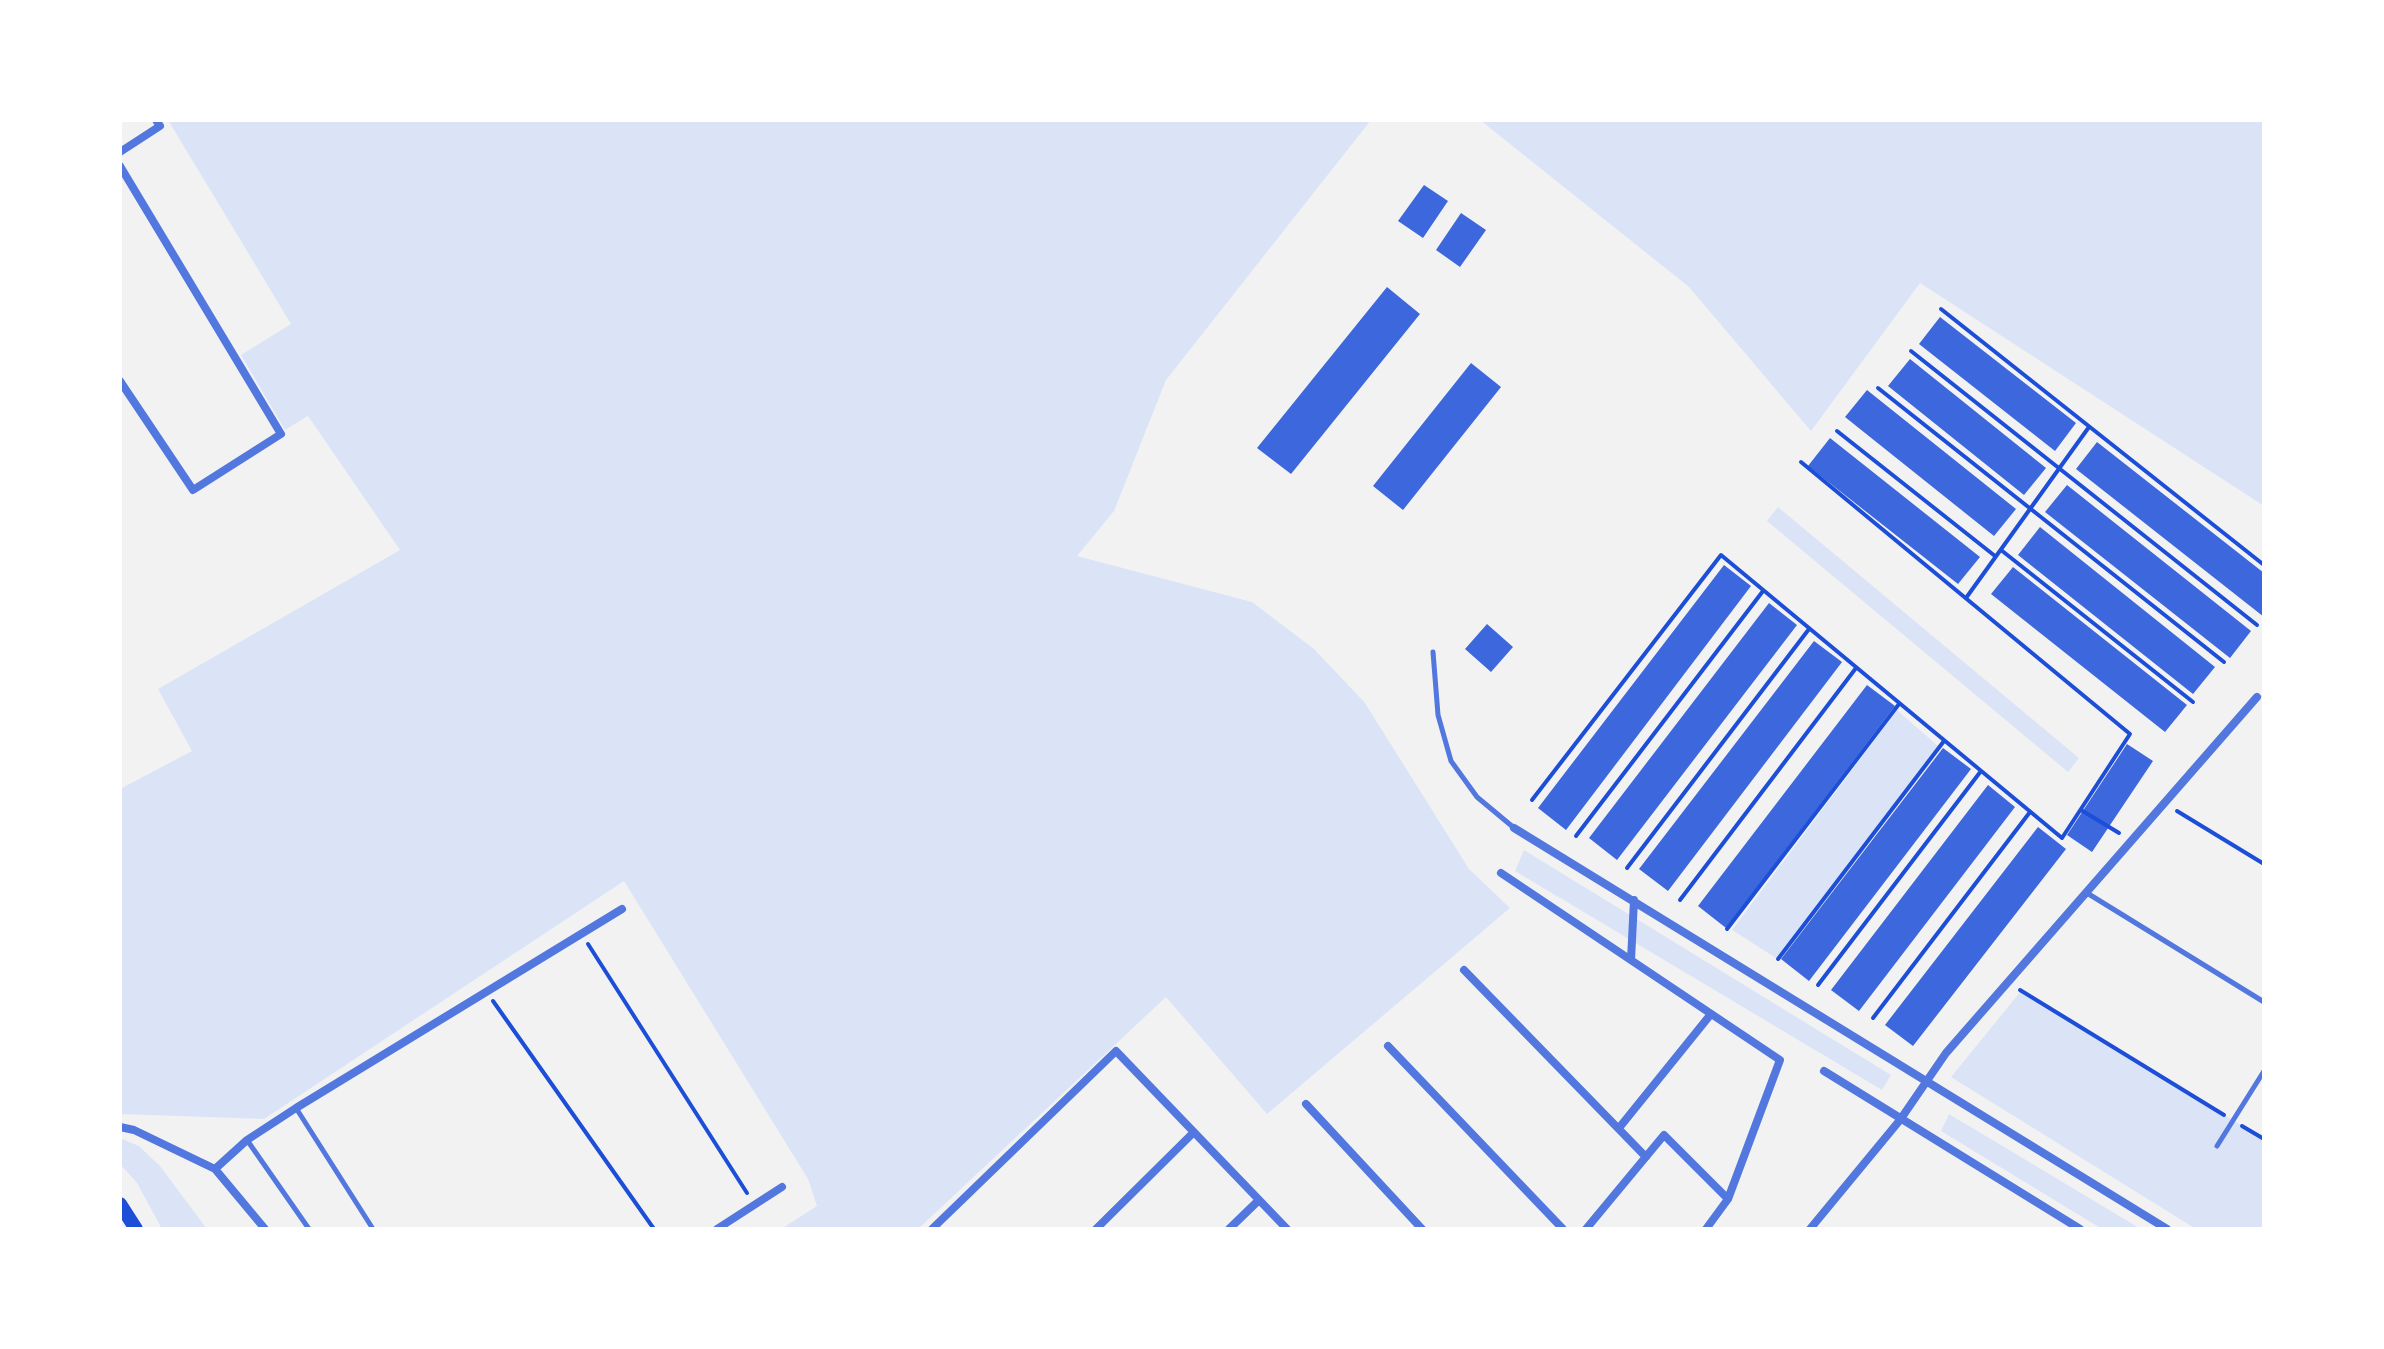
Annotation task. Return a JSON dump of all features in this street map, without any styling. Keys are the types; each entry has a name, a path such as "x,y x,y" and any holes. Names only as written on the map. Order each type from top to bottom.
{"main road":[{"path":"120,1204 136,1229"}],"street":[{"path":"120,152 158,123"},
{"path":"120,166 281,434 193,490 120,381"},
{"path":"1810,1229 1900,1120 1924,1080 2257,697"},
{"path":"1514,828 2167,1229"},
{"path":"1501,873 1780,1060 1728,1199 1706,1229"},
{"path":"1631,960 1634,900"},
{"path":"215,1169 247,1140 296,1108 622,909"},
{"path":"1464,970 1646,1157"},
{"path":"1619,1128 1711,1014"},
{"path":"1388,1046 1563,1229"},
{"path":"932,1229 1116,1051 1287,1229"},
{"path":"1824,1071 2080,1229"},
{"path":"1306,1104 1422,1229"},
{"path":"120,1127 134,1130 215,1169 265,1229"},
{"path":"1096,1229 1194,1132"},
{"path":"1586,1229 1664,1135 1728,1199"},
{"path":"717,1229 756,1207 782,1187"},
{"path":"1229,1229 1259,1200"}],"lane":[{"path":"1433,652 1438,715 1451,761 1477,797 1514,828"},
{"path":"2087,893 2264,1002"},
{"path":"2217,1146 2264,1071"},
{"path":"296,1108 373,1229"},
{"path":"247,1140 309,1229"}],"path":[{"path":"1941,309 2264,565"},
{"path":"1911,351 2257,625"},
{"path":"1878,388 2224,662"},
{"path":"1966,598 2089,427"},
{"path":"1837,431 1996,556"},
{"path":"1532,800 1721,555 2062,838 2130,734 1801,462"},
{"path":"2001,550 2193,702"},
{"path":"1576,836 1763,591"},
{"path":"1627,868 1809,629"},
{"path":"1680,900 1856,668"},
{"path":"1727,929 1899,704"},
{"path":"1778,959 1944,741"},
{"path":"1818,985 1981,771"},
{"path":"2164,804 2264,864"},
{"path":"2081,810 2121,835"},
{"path":"1873,1018 2030,812"},
{"path":"582,935 756,1207"},
{"path":"2007,983 2264,1139"},
{"path":"487,993 654,1229"}],"shaded area":[{"path":"168,120 1371,120 1166,380 1114,511 1077,556 1252,602 1314,649 1365,703 1469,869 1510,908 1267,1114 1166,997 918,1229 781,1229 817,1206 808,1179 624,881 264,1119 120,1114 120,789 192,751 158,689 400,550 308,416 285,430 241,355 291,324"},
{"path":"1480,120 2264,120 2264,506 1920,283 1811,431 1689,287"},
{"path":"1778,507 2079,758 2068,772 1767,521"},
{"path":"1897,710 1938,746 1776,958 1732,930"},
{"path":"1524,850 1891,1075 1882,1090 1515,871"},
{"path":"2021,991 2264,1139 2264,1229 2196,1229 1951,1077"},
{"path":"1949,1114 2141,1229 2102,1229 1941,1131"},
{"path":"120,1138 139,1146 160,1166 207,1229 162,1229 137,1183 120,1164"}],"building":[{"path":"1424,185 1448,201 1423,238 1398,221"},
{"path":"1461,213 1486,230 1460,267 1436,250"},
{"path":"1387,287 1420,314 1291,474 1257,448"},
{"path":"1940,317 2076,423 2055,451 1919,344"},
{"path":"1910,359 2046,468 2024,495 1888,386"},
{"path":"1471,363 1501,387 1403,510 1373,486"},
{"path":"1867,390 2016,509 1994,536 1845,417"},
{"path":"1830,438 1980,557 1958,584 1808,466"},
{"path":"2097,442 2264,573 2264,617 2076,469"},
{"path":"2067,485 2251,631 2230,658 2045,512"},
{"path":"2040,527 2215,667 2193,694 2018,555"},
{"path":"1724,565 1751,586 1566,830 1538,808"},
{"path":"2013,567 2187,705 2165,732 1991,594"},
{"path":"1769,603 1797,625 1617,860 1589,838"},
{"path":"1487,624 1513,647 1491,672 1465,649"},
{"path":"1814,641 1842,662 1668,891 1639,869"},
{"path":"1867,685 1895,706 1726,928 1698,906"},
{"path":"2127,744 2153,761 2092,852 2067,835"},
{"path":"1943,748 1971,769 1809,981 1781,959"},
{"path":"1988,785 2015,807 1859,1011 1831,990"},
{"path":"2038,827 2066,849 1913,1046 1885,1025"}]}
